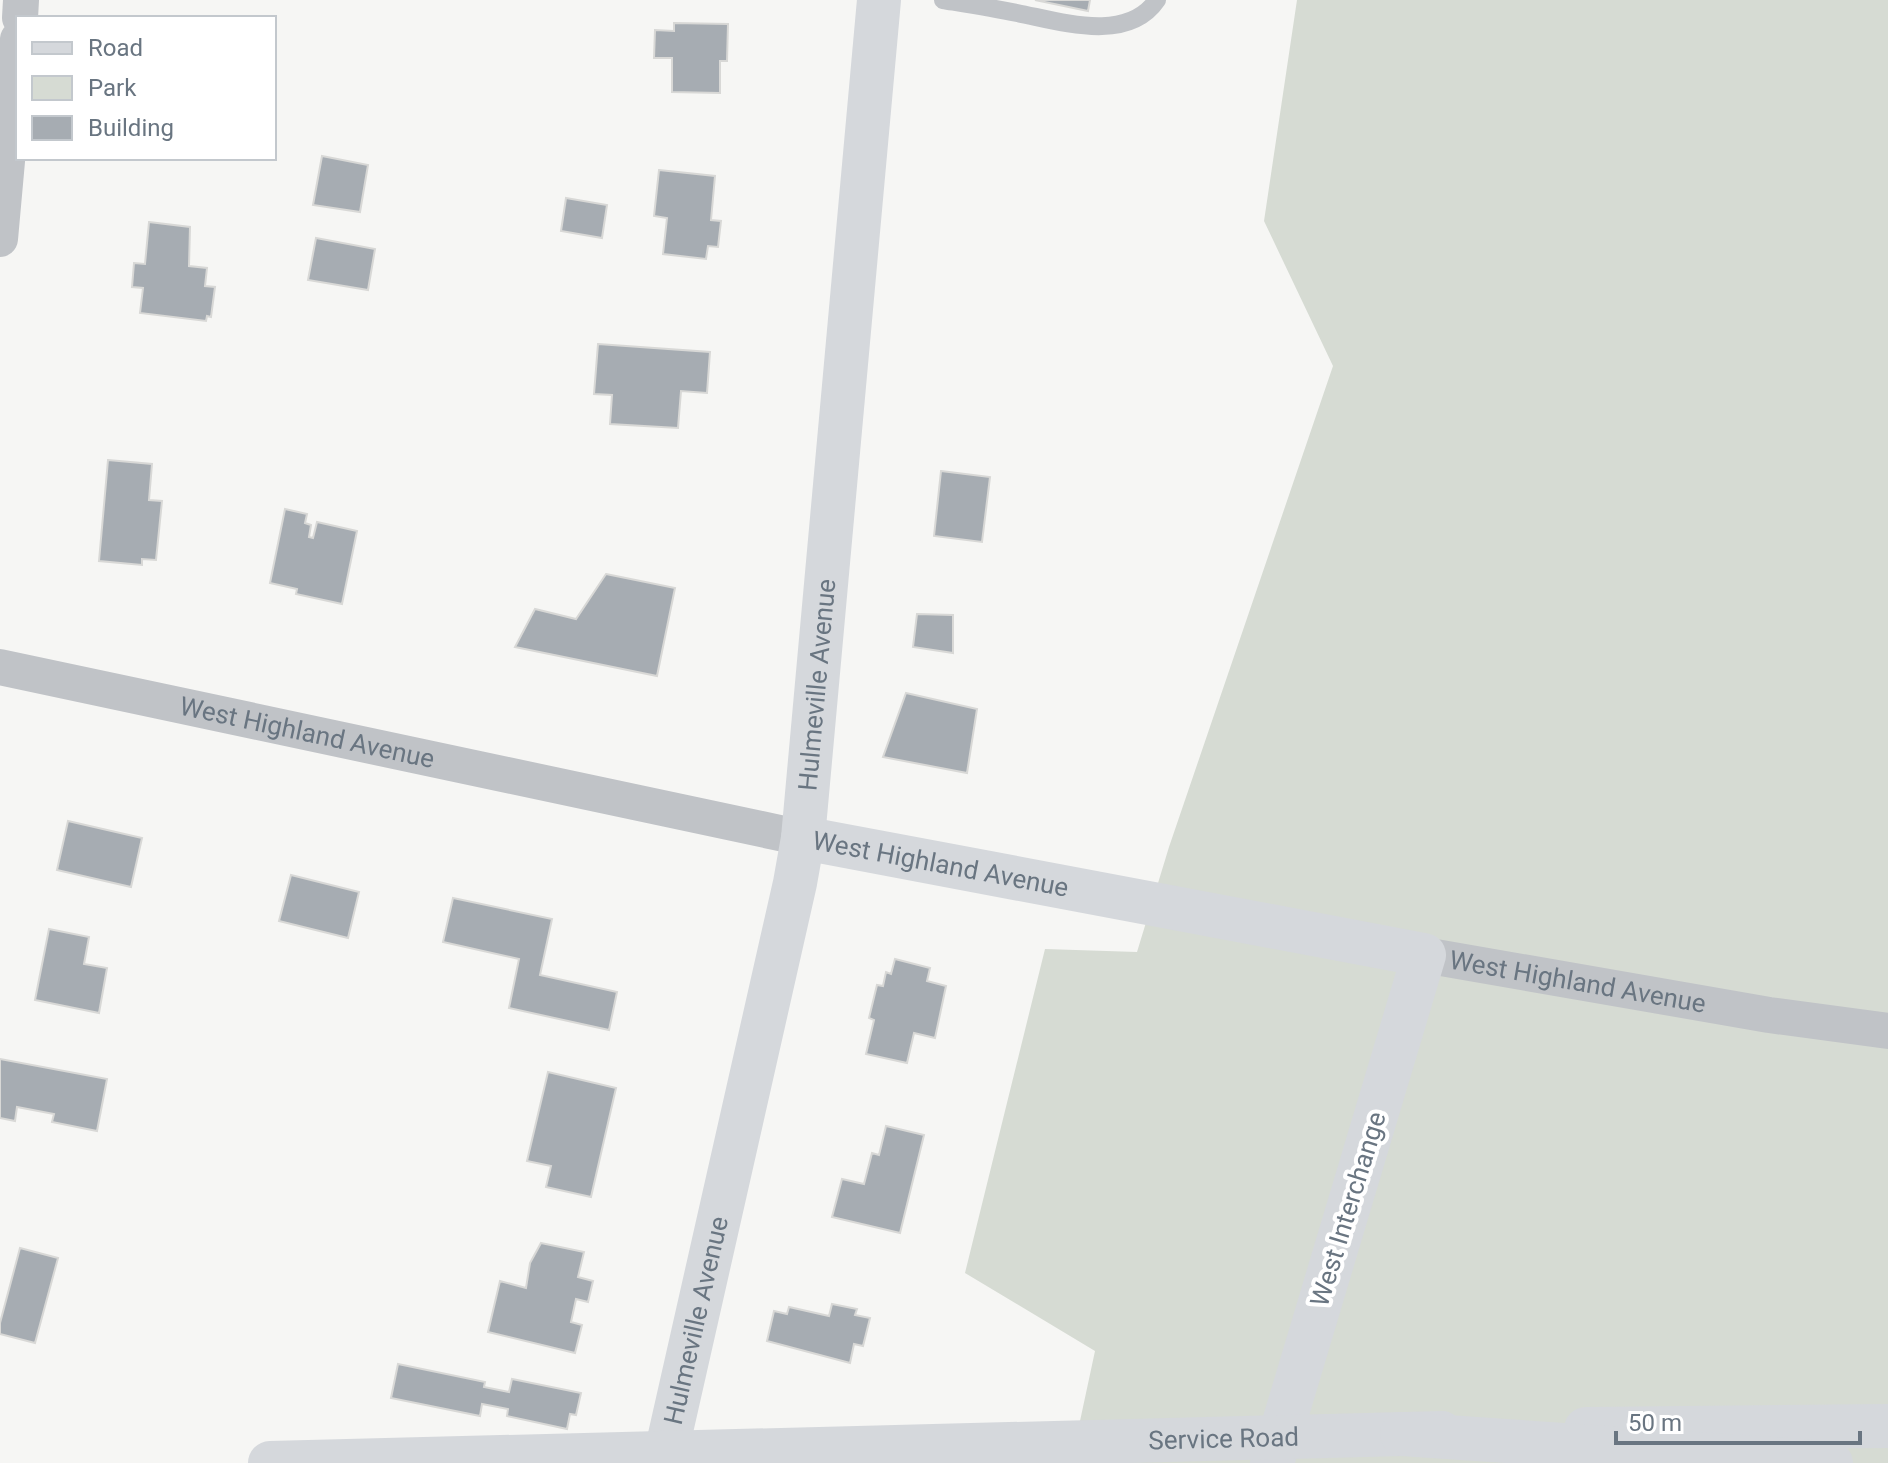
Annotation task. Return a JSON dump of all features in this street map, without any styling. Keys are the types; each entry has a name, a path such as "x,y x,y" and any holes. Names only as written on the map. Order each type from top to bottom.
{"main road":[{"name":"Hulmeville Avenue","path":"666,1453 792,899 803,838 879,0"},
{"name":"West Highland Avenue","path":"803,838 1424,955"},
{"name":"West Interchange","path":"1272,1463 1424,955"},
{"name":"Service Road","path":"270,1463 1402,1434 1888,1426"},
{"path":"1402,1434 1831,1463"}],"street":[{"path":"0,239 16,61"},
{"name":"West Highland Avenue","path":"0,667 803,838"},
{"name":"West Highland Avenue","path":"1424,955 1769,1015 1888,1031"}],"lane":[{"path":"943,0 1087,26 1119,25 1149,11 1157,0"}],"green space":[{"path":"1297,0 1888,0 1888,1463 1071,1463 1095,1351 965,1273 1045,949 1137,952 1169,847 1333,366 1264,221"}],"building":[{"path":"1035,0 1090,0 1088,11"},
{"path":"674,23 728,24 727,61 720,61 720,93 672,92 672,58 654,58 655,30 674,31"},
{"path":"322,156 368,165 360,212 313,205"},
{"path":"659,170 715,176 711,220 721,221 718,247 708,246 706,259 663,254 667,218 654,216"},
{"path":"566,198 607,205 602,238 561,231"},
{"path":"149,222 190,227 189,266 207,268 205,286 215,287 211,317 207,316 206,321 140,313 143,288 132,287 134,263 145,264"},
{"path":"316,238 375,249 368,290 308,280"},
{"path":"598,344 710,352 707,393 681,391 678,428 610,424 612,395 594,394"},
{"path":"108,460 152,464 149,500 162,501 156,560 142,559 142,565 99,561"},
{"path":"941,471 990,477 982,542 934,536"},
{"path":"285,509 307,514 305,523 311,525 309,537 313,538 317,522 357,531 342,604 296,594 297,589 270,583"},
{"path":"606,574 675,588 657,676 515,647 535,609 576,619"},
{"path":"917,614 953,615 953,653 913,647"},
{"path":"906,693 977,709 967,773 883,757"},
{"path":"68,821 142,838 131,887 57,870"},
{"path":"291,875 359,892 348,938 279,921"},
{"path":"453,898 552,919 540,975 617,992 609,1030 509,1008 519,959 443,942"},
{"path":"49,929 89,937 84,964 107,968 99,1013 35,1000"},
{"path":"895,959 930,968 927,981 946,986 935,1038 914,1033 907,1063 866,1054 874,1020 869,1018 877,985 883,986 886,972 891,974"},
{"path":"0,1059 107,1079 97,1131 52,1122 54,1114 17,1107 15,1121 0,1118"},
{"path":"548,1072 616,1088 591,1197 546,1187 551,1166 527,1161"},
{"path":"886,1126 924,1135 900,1233 832,1217 842,1179 864,1184 872,1153 879,1155"},
{"path":"541,1243 584,1252 578,1277 593,1281 588,1302 576,1299 571,1322 582,1325 575,1353 488,1332 500,1281 526,1288 530,1263"},
{"path":"20,1248 58,1258 35,1343 0,1334 0,1323"},
{"path":"832,1304 857,1309 855,1315 870,1318 863,1346 854,1344 850,1363 767,1341 774,1311 787,1314 789,1307 829,1316"},
{"path":"398,1364 485,1382 484,1387 509,1392 512,1379 581,1393 576,1415 570,1414 567,1429 507,1416 508,1409 482,1404 480,1416 391,1398"}]}
